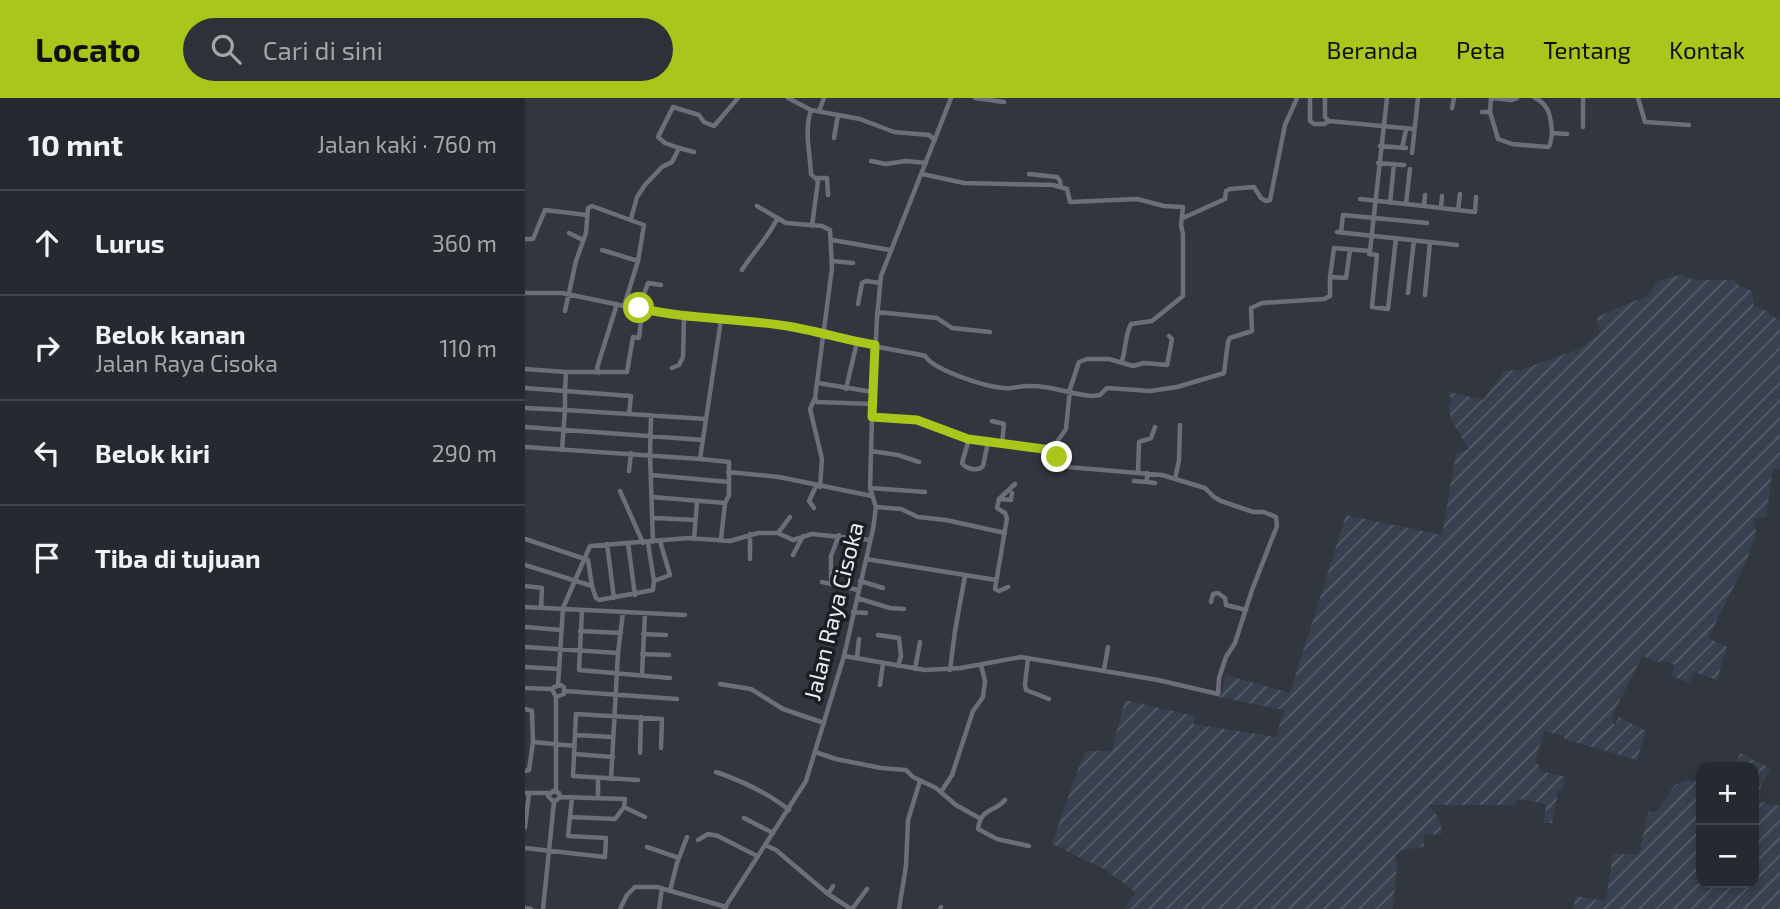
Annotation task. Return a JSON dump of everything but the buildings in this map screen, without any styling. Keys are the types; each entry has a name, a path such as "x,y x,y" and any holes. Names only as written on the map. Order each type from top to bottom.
{"street":[{"path":"694,152 665,143 659,137 673,107 677,106 699,115 703,122 714,126 723,112 738,98"},
{"path":"788,98 811,110 866,121 894,132 929,135 935,140"},
{"path":"819,111 824,98"},
{"name":"Jalan Raya Cisoka","path":"725,908 806,780 843,656 876,508 870,488 880,283 890,250 951,98"},
{"path":"975,98 1004,102"},
{"path":"1183,218 1225,199 1230,189 1254,187 1261,198 1270,200 1285,125 1297,98"},
{"path":"1310,98 1311,123 1321,125 1329,121 1414,129"},
{"path":"1325,98 1325,117 1329,121"},
{"path":"1387,98 1369,254 1377,255 1372,307 1388,309 1396,238"},
{"path":"1412,153 1418,98"},
{"path":"1452,108 1454,98"},
{"path":"1517,98 1492,98 1490,112 1498,139 1548,147 1552,139 1549,111 1535,98"},
{"path":"1583,98 1583,128"},
{"path":"1637,98 1642,106 1645,122 1689,125"},
{"path":"811,110 806,133 810,146 811,174 817,178 827,178 828,195"},
{"path":"1482,112 1490,112"},
{"path":"834,138 838,115"},
{"path":"1380,146 1404,148 1406,130"},
{"path":"1552,133 1567,134"},
{"path":"631,219 641,191 659,169 671,162 679,148"},
{"path":"871,161 886,164 906,161 926,163"},
{"path":"1378,163 1407,167 1406,204"},
{"path":"1390,202 1394,164"},
{"path":"922,174 964,183 1061,187 1067,190 1069,202 1147,201 1164,206 1183,207 1183,296 1153,321 1131,324 1122,361"},
{"path":"1029,174 1057,177 1061,187"},
{"path":"812,226 817,178"},
{"path":"1458,210 1460,194"},
{"path":"1424,206 1425,195"},
{"path":"1441,208 1442,196"},
{"path":"1360,199 1475,212 1476,197"},
{"path":"565,310 588,227 588,208 592,206 645,226 638,261 624,306"},
{"path":"757,206 786,223 827,227 832,240 818,383 810,409 822,459 818,486 809,501 814,508"},
{"path":"525,239 533,239 545,210 587,215"},
{"path":"1427,223 1343,215 1339,232 1457,245"},
{"path":"742,270 752,253 770,234 777,219"},
{"path":"569,233 583,240"},
{"path":"832,240 890,250"},
{"path":"1408,293 1414,240"},
{"path":"1425,295 1430,242"},
{"path":"525,293 568,294 684,317 745,320 823,333 925,356 938,367 983,383 1011,388 1018,385 1043,387 1093,396 1100,395 1107,388 1150,391 1177,387 1224,373 1230,338 1252,331 1251,308 1262,303 1327,298 1330,296 1333,249 1370,251"},
{"path":"602,250 638,261"},
{"path":"1330,277 1346,278 1350,250"},
{"path":"832,261 853,263"},
{"path":"858,304 863,282 880,283"},
{"path":"525,369 625,373 628,370 633,337 639,338 641,320 633,317 648,283 661,285"},
{"path":"599,373 597,368 617,304"},
{"path":"877,313 937,318 952,328 990,332"},
{"path":"672,368 679,365 683,357 684,317"},
{"path":"700,459 722,320"},
{"path":"1051,450 1066,429 1069,392 1082,360 1122,361 1137,366 1145,363 1167,365 1172,339 1169,336"},
{"path":"846,389 857,342"},
{"path":"562,450 566,372"},
{"path":"818,383 873,393"},
{"path":"525,388 631,396 629,414"},
{"path":"815,398 817,402 825,403 873,404"},
{"path":"525,408 706,419"},
{"path":"525,539 589,561 596,598 635,595 655,589 651,542 654,518 650,454 651,415"},
{"path":"843,656 915,669 950,670 1016,658 1028,659 1104,670 1217,694 1226,657 1235,643 1265,556 1274,539 1276,517 1221,501 1205,488 1147,473 1067,467 1061,464 1051,450 968,439 917,420 872,417"},
{"path":"992,421 1004,425 1002,444"},
{"path":"1175,479 1179,460 1180,425"},
{"path":"525,427 703,440"},
{"path":"1138,472 1139,442 1151,438 1155,427"},
{"path":"968,439 962,463 967,468 978,469 983,466 988,442"},
{"path":"525,447 650,454 729,463 729,495 725,503 721,539"},
{"path":"871,451 898,455 919,462"},
{"path":"629,471 631,453"},
{"path":"728,472 779,477 872,496"},
{"path":"1147,473 1147,482"},
{"path":"652,475 729,482"},
{"path":"1134,481 1155,483"},
{"path":"1008,587 995,591 1007,518 1005,513 997,508 999,499 1015,484"},
{"path":"870,488 925,492"},
{"path":"620,491 670,573 668,577 654,580"},
{"path":"999,499 1011,499 1013,493"},
{"path":"652,497 725,503"},
{"path":"694,539 697,502"},
{"path":"876,508 901,509 918,517 954,521 1005,533"},
{"path":"778,533 790,517"},
{"path":"654,518 695,520"},
{"path":"525,688 552,690 558,685 563,608 590,546 694,539 730,541 750,534 778,533 793,540 812,534 871,540"},
{"path":"750,534 750,559"},
{"path":"831,584 831,556 839,535"},
{"path":"793,555 803,536"},
{"path":"628,543 635,595"},
{"path":"607,544 614,598"},
{"path":"866,559 996,580"},
{"path":"525,565 592,586"},
{"path":"950,670 965,576"},
{"path":"860,581 883,588"},
{"path":"822,582 858,590"},
{"path":"525,586 541,588 541,608"},
{"path":"1212,602 1213,594 1218,593 1225,598 1226,605 1246,610"},
{"path":"857,597 890,608 904,609"},
{"path":"525,607 685,615"},
{"path":"582,610 579,670 670,678"},
{"path":"611,779 623,612"},
{"path":"853,612 866,613"},
{"path":"642,674 645,614"},
{"path":"525,627 561,630"},
{"path":"580,631 621,633"},
{"path":"643,634 666,635"},
{"path":"878,635 899,638 901,656 898,666"},
{"path":"857,657 859,639"},
{"path":"915,669 920,642"},
{"path":"525,647 618,653"},
{"path":"1104,670 1108,647"},
{"path":"642,654 669,655"},
{"path":"1028,659 1026,690 1049,699"},
{"path":"880,685 883,663"},
{"path":"941,792 952,775 973,711 983,697 985,687 981,665"},
{"path":"525,667 559,669"},
{"path":"720,684 751,689 783,709 824,723"},
{"path":"558,685 564,687 565,691"},
{"path":"552,690 556,697 556,791 559,797"},
{"path":"565,691 677,699"},
{"path":"556,697 565,691"},
{"path":"525,709 532,711 533,742 529,770 525,771"},
{"path":"638,780 573,776 576,714 663,719 661,748"},
{"path":"640,753 641,717"},
{"path":"525,732 532,732"},
{"path":"575,735 613,737"},
{"path":"533,742 575,746"},
{"path":"525,750 532,750"},
{"path":"815,752 881,768 902,769 981,818"},
{"path":"574,754 613,757"},
{"path":"716,772 776,799 789,810"},
{"path":"598,797 599,778"},
{"path":"899,909 907,866 908,820 920,780"},
{"path":"525,827 527,793 556,791"},
{"path":"549,793 549,799 554,802"},
{"path":"543,909 554,802 559,797 625,800 624,807 614,819 570,817"},
{"path":"525,848 603,858 607,855 606,838 568,835 572,797"},
{"path":"1005,800 997,807 987,810 978,829 987,835 1029,846"},
{"path":"624,807 646,817"},
{"path":"744,818 773,833"},
{"path":"698,840 708,834 718,836 757,856"},
{"path":"670,891 687,837"},
{"path":"765,845 776,850 828,894 851,909 867,889"},
{"path":"646,847 679,858"},
{"path":"828,894 833,886"},
{"path":"620,909 627,895 635,887 662,888 725,908"},
{"path":"659,909 662,888"},
{"path":"525,908 531,909"}],"shaded area":[{"path":"1681,275 1694,280 1734,280 1738,285 1752,291 1754,306 1780,320 1780,469 1773,468 1766,517 1754,519 1756,533 1746,562 1708,638 1727,647 1717,680 1694,672 1690,683 1671,676 1675,665 1642,656 1613,714 1612,722 1615,725 1619,717 1646,731 1637,760 1544,731 1535,761 1543,772 1564,776 1563,789 1558,791 1552,823 1544,823 1546,804 1526,800 1516,799 1515,805 1428,805 1439,818 1442,834 1424,835 1424,847 1401,850 1395,856 1397,865 1393,909 1125,909 1135,892 1106,870 1052,844 1086,751 1112,751 1125,700 1195,716 1193,724 1276,737 1284,710 1213,696 1213,690 1222,692 1226,675 1290,693 1346,515 1442,535 1456,453 1469,449 1451,420 1449,405 1452,400 1447,391 1483,400 1505,371 1520,370 1579,349 1600,333 1597,317 1649,295 1658,281"},
{"path":"1740,753 1758,762 1737,762"},
{"path":"1759,762 1770,768 1759,792"},
{"path":"1686,780 1696,781 1696,888 1759,888 1759,801 1780,806 1780,909 1573,909 1576,896 1606,901 1613,854 1639,854 1648,812 1657,811 1675,785"}],"route":[{"path":"639,308 695,319 745,320 787,326 875,345 872,417 917,420 968,439 1051,450 1057,457"}]}
